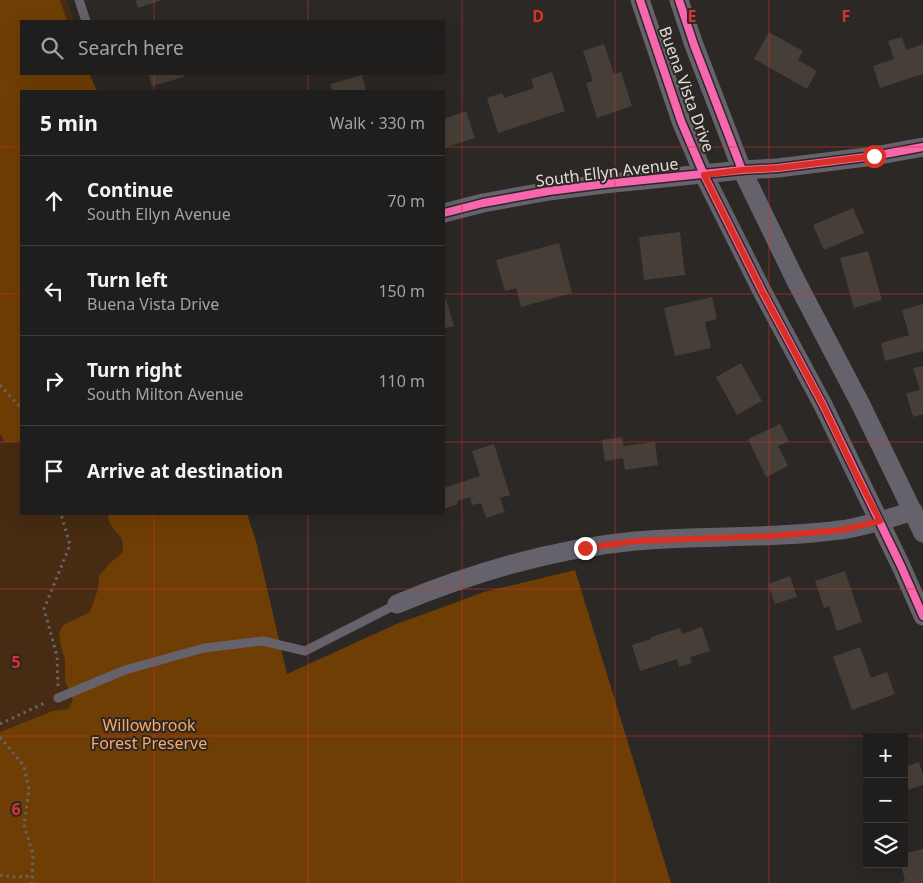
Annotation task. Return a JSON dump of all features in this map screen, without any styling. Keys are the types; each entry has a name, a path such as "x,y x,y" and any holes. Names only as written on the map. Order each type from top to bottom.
{"street":[{"name":"Buena Vista Drive","path":"640,0 681,121 704,175 762,291 823,405 902,566 923,616"},
{"name":"Buena Vista Drive","path":"679,0 694,45 742,170 795,279 861,405 923,533"},
{"name":"South Ellyn Avenue","path":"445,213 483,203 554,190 742,170 778,168 874,156 923,147"},
{"path":"397,604 457,580 496,568 529,559 585,548 636,541 772,536 841,530 913,511"}],"lane":[{"path":"79,0 86,20"},
{"path":"58,698 125,670 204,648 263,641 305,651 397,604"}],"path":[{"path":"0,385 20,407"},
{"path":"0,724 58,698 57,656 44,609 70,545 61,515"},
{"path":"0,737 24,766 29,789 24,825 33,854 32,883"},
{"path":"0,875 12,877 32,876"}],"green space":[{"name":"Willowbrook Forest Preserve","path":"0,0 67,0 74,20 20,20 20,75 91,75 96,90 20,90 20,515 234,515 355,883 0,883"},
{"path":"0,0 60,0 67,20 20,20 20,75 89,75 97,90 20,90 20,440 5,442 0,434"},
{"path":"108,515 247,515 256,541 287,674 394,625 484,592 575,570 671,883 0,883 0,732 53,711 68,709 73,700 65,681 65,659 59,633 63,625 90,612 98,589 99,576 122,553 122,540 110,524"}],"building":[{"path":"135,0 162,0 138,8"},
{"path":"769,32 803,51 798,60 817,71 807,89 754,59"},
{"path":"902,37 906,50 923,44 923,74 880,88 873,66 894,59 888,41"},
{"path":"604,44 614,74 621,72 632,106 597,118 586,83 593,81 583,51"},
{"path":"552,72 565,111 498,133 487,98 502,93 504,98 534,88 531,79"},
{"path":"148,75 183,75 184,77 152,86"},
{"path":"362,75 366,90 333,90 330,84"},
{"path":"466,111 475,138 445,148 445,119"},
{"path":"853,208 864,233 824,250 813,225"},
{"path":"680,232 685,275 644,280 639,237"},
{"path":"559,243 572,293 521,307 516,288 505,291 496,260"},
{"path":"868,251 882,300 854,308 840,258"},
{"path":"712,297 717,319 705,322 711,348 675,356 664,308"},
{"path":"445,299 446,299 454,326 445,328"},
{"path":"923,304 923,351 885,361 881,343 909,335 902,310"},
{"path":"741,363 762,401 737,415 716,377"},
{"path":"923,366 923,414 913,417 906,393 920,390 913,368"},
{"path":"780,424 789,441 778,446 788,466 766,477 748,439"},
{"path":"622,437 623,446 655,442 658,465 625,470 623,458 605,461 602,440"},
{"path":"494,444 510,495 500,498 505,512 486,518 481,503 472,505 470,497 457,501 458,504 445,509 445,488 480,476 472,451"},
{"path":"845,571 862,622 837,631 829,606 824,608 815,581"},
{"path":"790,576 797,597 775,604 768,584"},
{"path":"702,627 710,651 690,657 692,663 679,667 677,659 640,671 632,645 680,628 682,634"},
{"path":"860,647 871,678 887,672 895,694 852,710 833,657"},
{"path":"919,762 923,775 923,785 908,790 908,766"},
{"path":"923,849 923,883 900,883 905,881 902,868 908,868 908,853"}],"cycle path":[{"path":"640,0 681,121 704,175 762,291 823,405 901,566 923,616"},
{"path":"679,0 694,45 742,170"},
{"path":"445,213 483,203 549,191 742,170 778,168 874,156 923,147"}],"route":[{"path":"585,548 636,541 772,536 841,530 880,521 823,405 762,291 704,175 874,156"}]}
